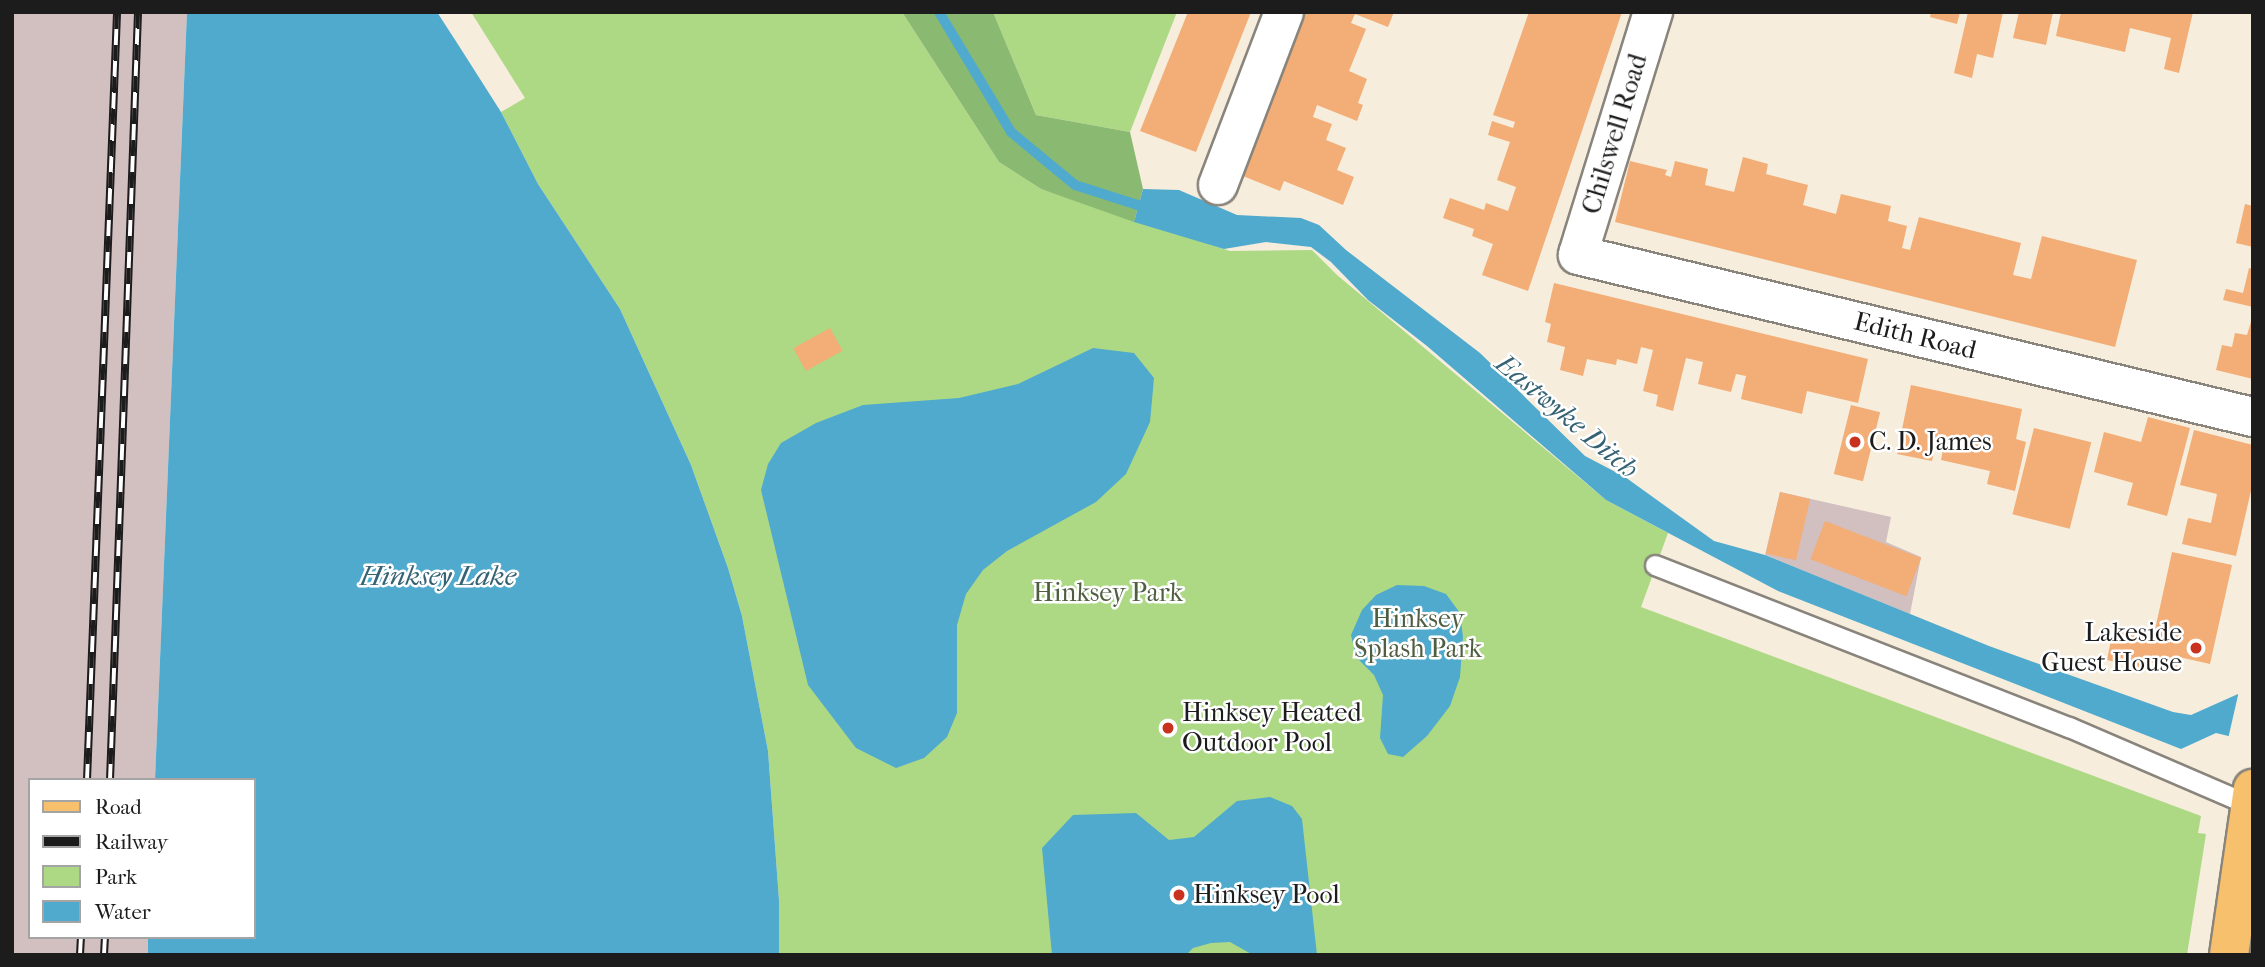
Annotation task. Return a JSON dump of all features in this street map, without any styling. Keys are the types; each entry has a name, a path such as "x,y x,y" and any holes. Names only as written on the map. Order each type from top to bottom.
{"main road":[{"path":"2232,954 2251,797"}],"street":[{"path":"1218,185 1284,12"},
{"name":"Chilswell Road","path":"1578,255 1653,12"},
{"name":"Edith Road","path":"1578,255 2253,417"}],"lane":[{"path":"1655,565 2251,797"}],"shaded area":[{"path":"12,12 187,12 155,778 28,778 28,939 148,939 148,955 12,955"},
{"path":"1780,492 1891,517 1886,542 1921,557 1910,614 1765,555"}],"green space":[{"name":"Hinksey Park","path":"471,12 902,12 999,162 1041,189 1230,251 1312,250 1337,275 1606,500 1668,533 1641,607 2201,816 2198,833 2206,834 2187,955 779,955 779,900 768,751 742,616 728,568 691,465 620,309 538,184 501,112 525,98"},
{"path":"902,12 993,12 1036,115 1130,132 1143,189 1134,222 1041,189 999,162"},
{"path":"993,12 1177,12 1130,132 1036,115"}],"water":[{"name":"Hinksey Lake","path":"187,12 437,12 501,112 538,184 620,309 691,465 742,616 768,751 779,900 779,955 148,955 148,939 256,939 256,778 155,778"},
{"path":"1143,189 1179,190 1237,215 1301,218 1319,225 1346,250 1480,353 1585,456 1625,477 1714,541 1765,555 1989,646 2173,712 2191,715 2238,694 2253,742 2216,733 2181,749 1778,591 1606,500 1427,346 1368,300 1331,262 1311,247 1266,242 1224,249 1134,222"},
{"path":"1093,348 1134,353 1154,378 1150,422 1126,474 1096,502 1007,551 983,570 966,594 957,625 957,713 947,737 924,758 896,768 856,748 808,685 761,490 768,464 781,443 816,423 863,405 959,398 1018,384"},
{"path":"1397,585 1424,586 1446,594 1460,613 1463,637 1460,677 1450,706 1427,736 1403,757 1388,754 1380,738 1383,695 1374,675 1356,657 1351,635 1362,610 1376,595"},
{"name":"Hinksey Pool","path":"1270,797 1292,806 1302,819 1317,955 1253,955 1230,942 1193,948 1186,955 1052,955 1042,848 1073,815 1136,813 1169,840 1194,837 1237,801"}],"pier":[{"path":"2239,691 2253,693 2253,745 2228,739"}],"building":[{"path":"1188,12 1251,12 1196,152 1140,131"},
{"path":"1302,12 1394,12 1388,27 1355,14 1351,23 1366,29 1349,71 1367,79 1358,103 1363,105 1357,121 1317,105 1313,117 1332,124 1326,140 1346,148 1337,170 1354,177 1343,205 1284,181 1280,191 1238,174"},
{"path":"1529,12 1622,12 1528,291 1482,275 1493,244 1472,236 1474,229 1443,218 1450,198 1484,210 1486,203 1508,211 1516,187 1497,180 1510,142 1488,135 1492,121 1513,128 1515,122 1493,115"},
{"path":"1931,12 1960,12 1957,24 1930,17"},
{"path":"1968,12 2003,12 1993,58 1977,54 1972,78 1954,73"},
{"path":"2019,12 2053,12 2046,45 2013,38"},
{"path":"2061,12 2193,12 2179,73 2164,69 2171,38 2130,28 2125,52 2056,36"},
{"path":"1743,157 1768,164 1766,174 1808,185 1803,205 1836,214 1841,194 1891,206 1888,221 1907,226 1902,248 1910,250 1919,217 2021,243 2013,275 2031,279 2042,236 2137,260 2115,347 1615,222 1630,161 1667,170 1665,175 1671,177 1675,161 1708,169 1705,185 1734,192"},
{"path":"2245,204 2253,206 2253,247 2236,243"},
{"path":"2249,268 2253,269 2253,307 2223,300 2226,289 2243,293"},
{"path":"1554,283 1868,359 1858,403 1807,391 1802,414 1741,399 1746,376 1736,374 1731,392 1698,384 1703,362 1686,358 1673,411 1656,406 1658,395 1643,391 1653,350 1641,347 1637,364 1617,359 1616,365 1587,359 1583,376 1560,370 1565,347 1547,342 1551,324 1545,322"},
{"path":"2253,315 2253,379 2216,370 2222,345 2232,347 2235,333 2247,335"},
{"path":"830,328 843,351 806,371 793,348"},
{"path":"1911,385 2022,409 2016,439 2026,442 2015,491 1987,484 1990,471 1941,460 1946,435 1938,434 1932,461 1897,454"},
{"path":"1851,405 1880,412 1863,481 1834,474"},
{"path":"2148,417 2190,428 2167,516 2127,505 2133,483 2094,472 2104,432 2141,442"},
{"path":"2034,428 2091,442 2070,529 2012,514"},
{"path":"2194,430 2253,445 2253,482 2236,556 2182,544 2188,518 2211,523 2217,494 2180,485"},
{"path":"1780,492 1810,499 1796,560 1766,553"},
{"path":"1825,521 1921,558 1906,596 1810,559"},
{"path":"2172,552 2232,565 2210,664 2179,657 2176,669 2144,661 2142,668 2107,660 2113,630 2153,639"}],"waterway":[{"name":"Eastwyke Ditch","path":"939,12 1011,132 1075,185 1150,209"}],"railway":[{"path":"87,778 117,12"},
{"path":"110,778 138,12"},
{"path":"80,955 81,939"},
{"path":"104,955 105,939"}],"place":[{"name":"C. D. James","path":"1855,442"},
{"name":"Lakeside Guest House","path":"2196,648"},
{"name":"Hinksey Heated Outdoor Pool","path":"1168,728"},
{"name":"Hinksey Pool","path":"1179,895"}],"park label":[{"name":"Hinksey Splash Park","path":"1418,634"}]}
